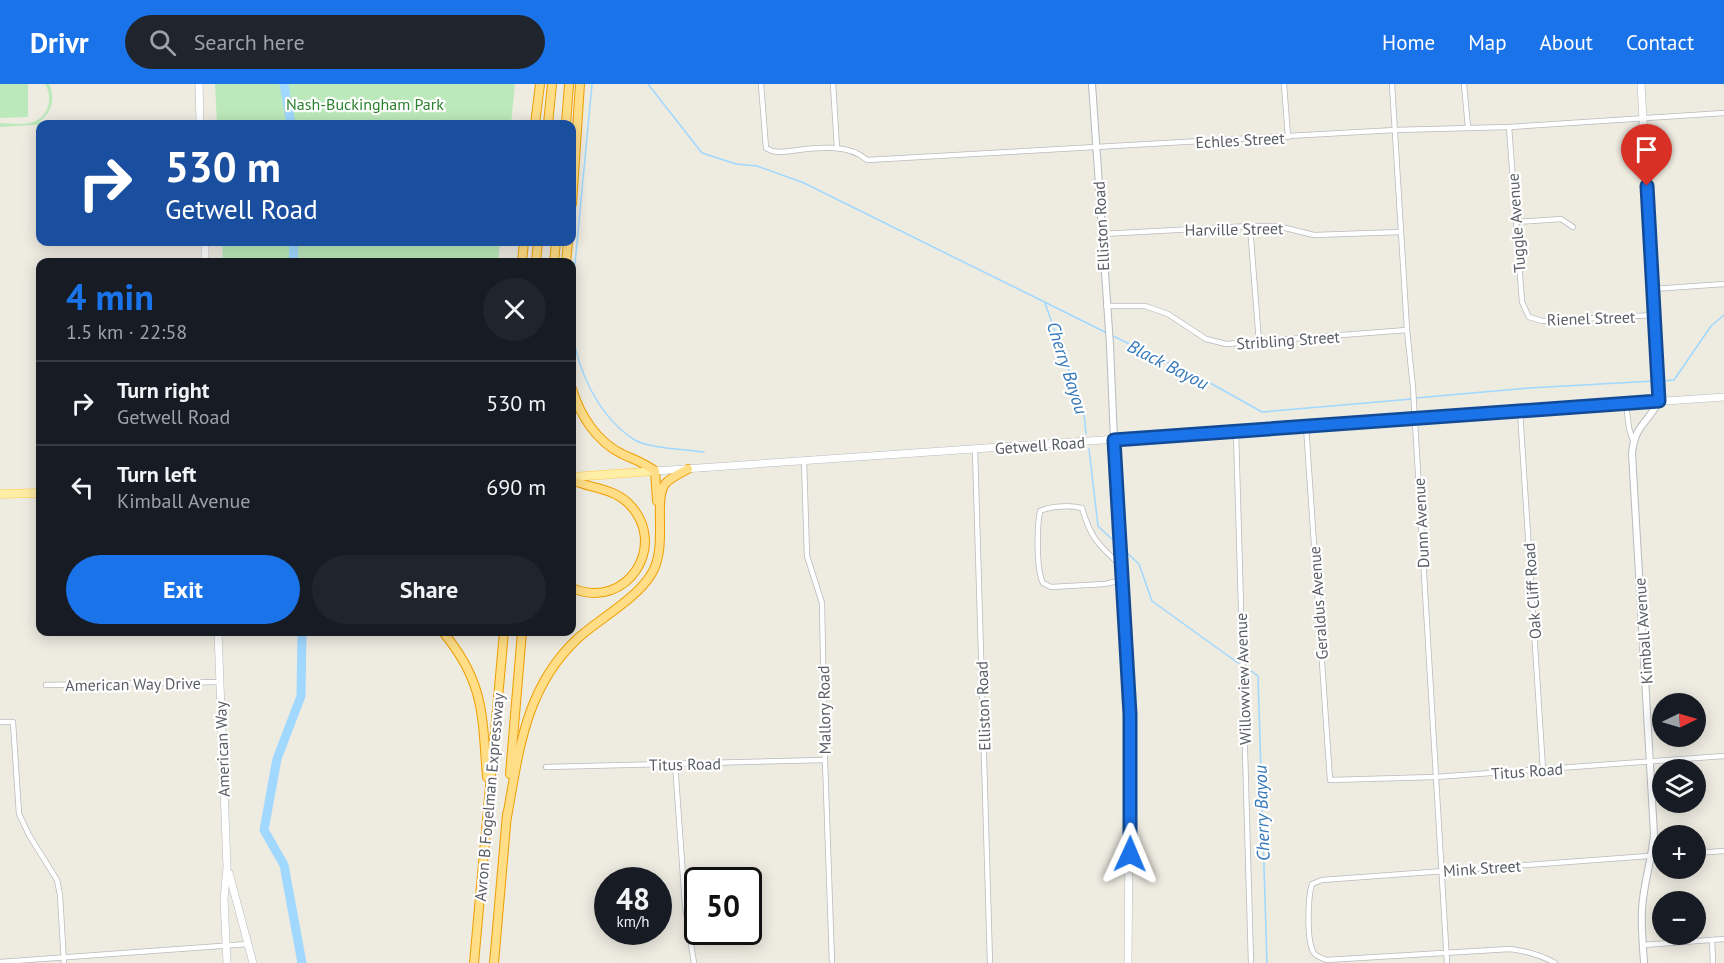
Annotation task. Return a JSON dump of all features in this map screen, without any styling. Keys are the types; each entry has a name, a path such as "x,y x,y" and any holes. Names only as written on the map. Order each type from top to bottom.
{"highway":[{"path":"536,120 540,84"},
{"path":"548,120 552,84"},
{"path":"566,120 569,84"},
{"path":"576,144 580,84"},
{"path":"576,399 584,419 601,439 622,454 642,461 655,471 657,508 660,518"},
{"path":"507,818 524,729 530,708 543,681 554,664 577,639 648,579 659,557 664,486 688,469"},
{"path":"576,481 623,498 637,514 643,527 645,541 644,554 639,567 625,583 613,589 593,593 576,589"},
{"path":"447,636 468,668 480,700 484,722 489,795"},
{"name":"Avron B Fogelman Expressway","path":"474,963 504,636"},
{"name":"Avron B Fogelman Expressway","path":"494,963 522,636"}],"main road":[{"path":"199,84 200,120"},
{"path":"1641,84 1659,401"},
{"name":"Getwell Road","path":"576,479 804,460 1724,397"},
{"path":"1114,440 1131,726 1128,963"},
{"path":"0,494 36,493"},
{"name":"American Way","path":"218,636 227,867 224,899 227,963"},
{"name":"American Way","path":"227,867 253,963"}],"street":[{"name":"Echles Street","path":"761,84 766,148 772,152 837,148 859,153 867,160 1395,130 1643,120 1724,113"},
{"path":"833,84 837,148"},
{"name":"Elliston Road","path":"1092,84 1110,345 1114,440"},
{"path":"1284,84 1288,137"},
{"name":"Dunn Avenue","path":"1392,84 1407,330 1415,419 1447,963"},
{"path":"1464,84 1468,128"},
{"name":"Tuggle Avenue","path":"1509,127 1522,302 1529,317"},
{"path":"1516,222 1561,219 1573,227"},
{"path":"1250,226 1259,342"},
{"name":"Harville Street","path":"1102,234 1250,226 1277,226 1314,235 1401,232"},
{"path":"1653,289 1724,284"},
{"name":"Stribling Street","path":"1106,306 1145,306 1168,314 1206,339 1226,344 1407,330"},
{"name":"Rienel Street","path":"1529,317 1542,321 1654,315"},
{"path":"1633,441 1641,425 1652,414 1659,401"},
{"name":"Kimball Avenue","path":"1626,404 1633,441 1654,825"},
{"name":"Oak Cliff Road","path":"1520,411 1543,770"},
{"name":"Geraldus Avenue","path":"1306,426 1330,780"},
{"name":"Willowview Avenue","path":"1236,431 1251,963"},
{"name":"Elliston Road","path":"975,449 990,963"},
{"name":"Mallory Road","path":"804,460 807,556 822,603 832,963"},
{"path":"1121,566 1093,538 1086,525 1082,508 1048,508 1040,511 1039,572 1046,586 1105,584 1122,580"},
{"name":"American Way Drive","path":"46,685 220,682"},
{"path":"0,722 13,722 20,814 29,835 57,880 64,961"},
{"name":"Titus Road","path":"1330,780 1435,777 1724,756"},
{"name":"Titus Road","path":"546,767 825,760"},
{"path":"675,763 684,896 694,963"},
{"path":"1706,852 1724,851"},
{"name":"Kimball Avenue","path":"1644,963 1642,910 1652,855"},
{"name":"Mink Street","path":"1446,954 1326,960 1316,955 1311,946 1308,896 1311,884 1322,880 1652,855"},
{"path":"1643,945 1724,939"},
{"path":"1712,940 1713,963"},
{"path":"0,962 64,961 248,944"},
{"path":"1446,954 1517,950 1555,963"}],"green space":[{"path":"0,84 28,84 28,117 0,118"},
{"path":"45,84 49,84 52,95 50,110 41,120 37,120 48,108 48,90"},
{"name":"Nash-Buckingham Park","path":"215,84 515,84 511,120 217,120"},
{"path":"36,121 36,125 0,127 0,123"},
{"path":"222,246 500,246 498,258 223,258"}],"waterway":[{"path":"284,84 290,120"},
{"path":"575,258 592,84"},
{"name":"Black Bayou","path":"648,84 702,153 736,164 757,166 804,183 1107,333"},
{"path":"293,258 294,246"},
{"name":"Cherry Bayou","path":"1045,303 1084,413 1086,434"},
{"name":"Black Bayou","path":"1662,381 1674,380 1711,326 1724,315"},
{"name":"Black Bayou","path":"1111,335 1210,383 1262,412 1412,399"},
{"path":"576,350 585,377 600,405 610,418 633,439 657,447 704,452"},
{"name":"Black Bayou","path":"1416,398 1529,388 1654,381"},
{"name":"Cherry Bayou","path":"1089,449 1098,526 1116,543"},
{"name":"Cherry Bayou","path":"1125,551 1139,564 1152,601 1238,663"},
{"path":"302,636 301,696 277,759 264,830 284,865 302,963"},
{"name":"Cherry Bayou","path":"1247,668 1258,676 1267,963"}],"route":[{"path":"1130,854 1131,738 1114,440 1659,401 1647,186"}]}
